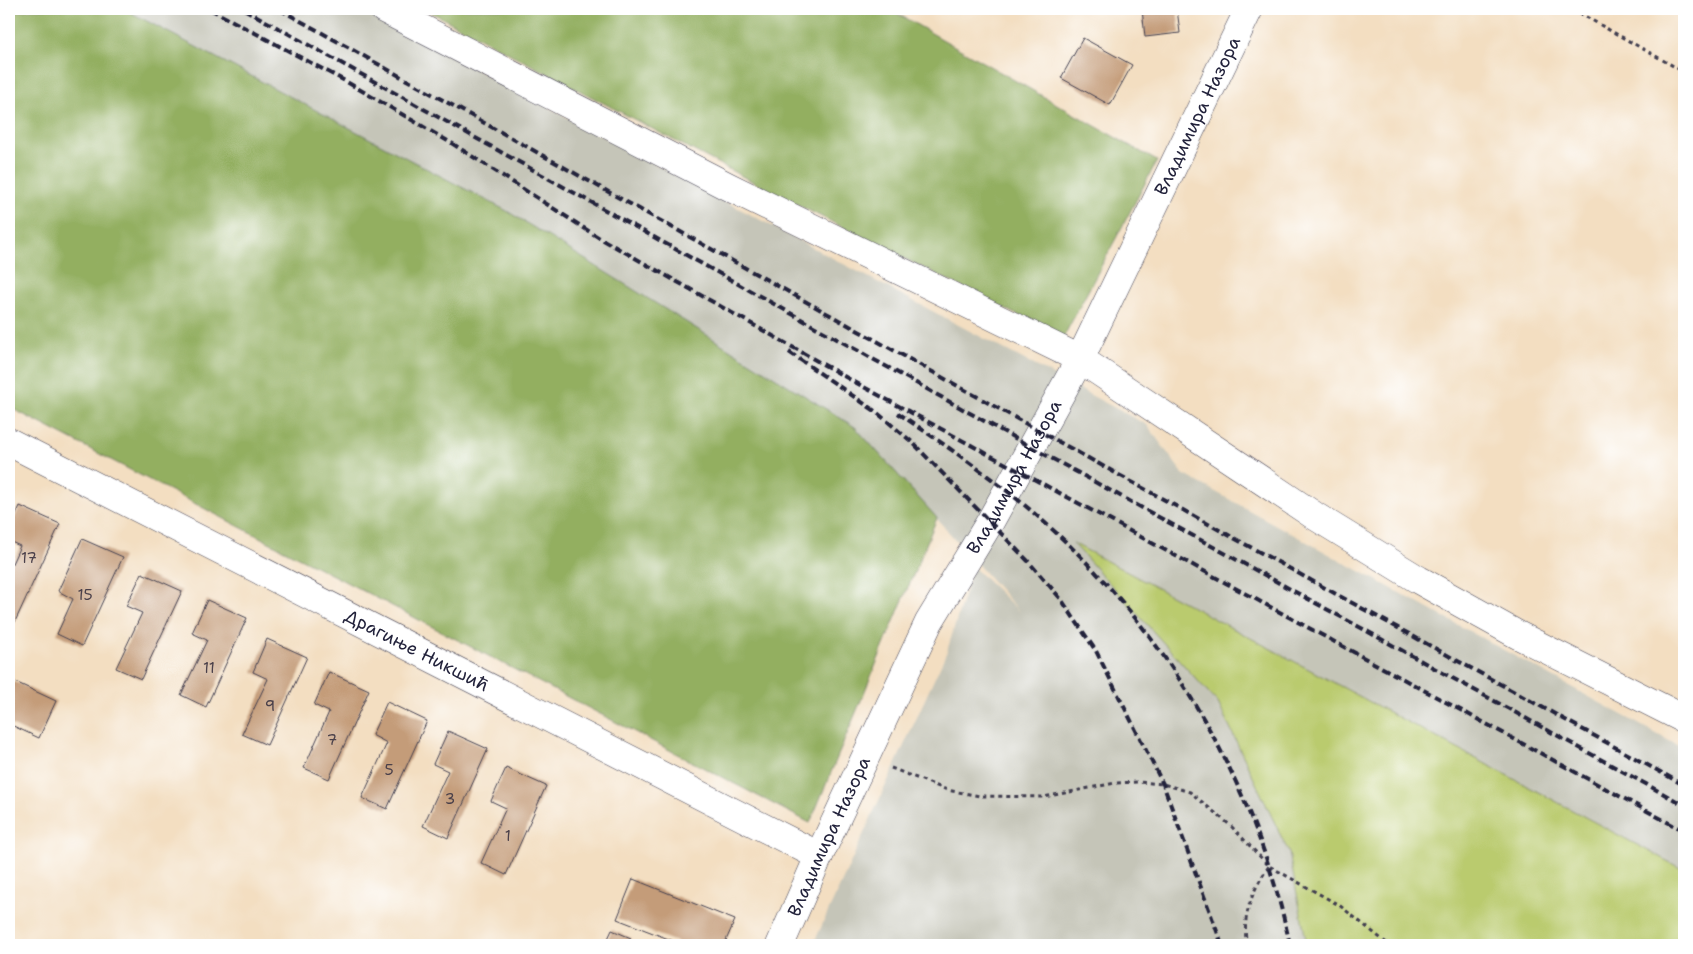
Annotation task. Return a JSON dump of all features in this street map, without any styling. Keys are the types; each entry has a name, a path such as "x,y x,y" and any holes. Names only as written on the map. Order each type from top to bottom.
{"street":[{"path":"384,9 727,186 1080,359 1315,516 1419,580 1518,635 1684,719"},
{"name":"Владимира Назора","path":"780,945 819,856 929,622 990,522 1080,359 1249,9"},
{"name":"Драгиње Никшић","path":"10,446 819,856"}],"path":[{"path":"1572,9 1684,72"},
{"path":"865,757 947,790 980,796 1044,797 1115,783 1163,784 1190,792 1232,826 1269,866 1339,904 1389,945"},
{"path":"1247,945 1247,911 1256,885 1269,866"}],"shaded area":[{"path":"124,9 363,9 1147,425 1183,474 1684,749 1684,870 1075,544 1218,703 1289,853 1307,945 813,945 947,651 973,567 1020,612 855,427"}],"green space":[{"path":"32,9 124,9 507,211 855,427 937,518 810,823 9,407 9,13"},
{"path":"425,9 889,9 1157,161 1063,338 772,192"},
{"path":"1073,543 1684,870 1684,945 1307,945 1289,853 1218,703"}],"building":[{"path":"1142,9 1177,9 1180,33 1145,37"},
{"path":"1083,38 1132,65 1110,105 1061,78"},
{"path":"20,506 60,524 13,626 9,624 9,570 20,546 9,541 9,530"},
{"path":"82,539 123,557 82,646 57,634 73,599 58,591"},
{"path":"142,573 182,591 141,679 116,668 142,613 126,606"},
{"path":"207,600 247,618 206,707 181,695 207,640 192,633"},
{"path":"267,639 307,657 267,745 242,734 268,679 253,672"},
{"path":"329,672 369,690 329,779 304,768 329,712 314,705"},
{"path":"9,679 56,701 39,738 9,724"},
{"path":"387,702 427,721 387,809 362,798 387,743 372,735"},
{"path":"448,731 488,749 448,838 423,826 448,771 433,764"},
{"path":"506,768 546,786 506,875 481,863 506,808 491,801"},
{"path":"633,879 735,920 724,945 684,945 617,919"},
{"path":"612,930 631,938 628,945 605,945"}],"railway":[{"path":"210,9 345,81 453,144 598,237 849,379 1684,831"},
{"path":"244,9 1031,447 1684,805"},
{"path":"279,9 1039,431 1684,785"},
{"path":"789,352 875,411 912,442 1028,561 1061,599 1096,651 1163,784 1222,945"},
{"path":"898,413 991,478 1043,521 1088,564 1130,611 1167,661 1201,714 1230,769 1255,826 1275,885 1290,945"}]}
